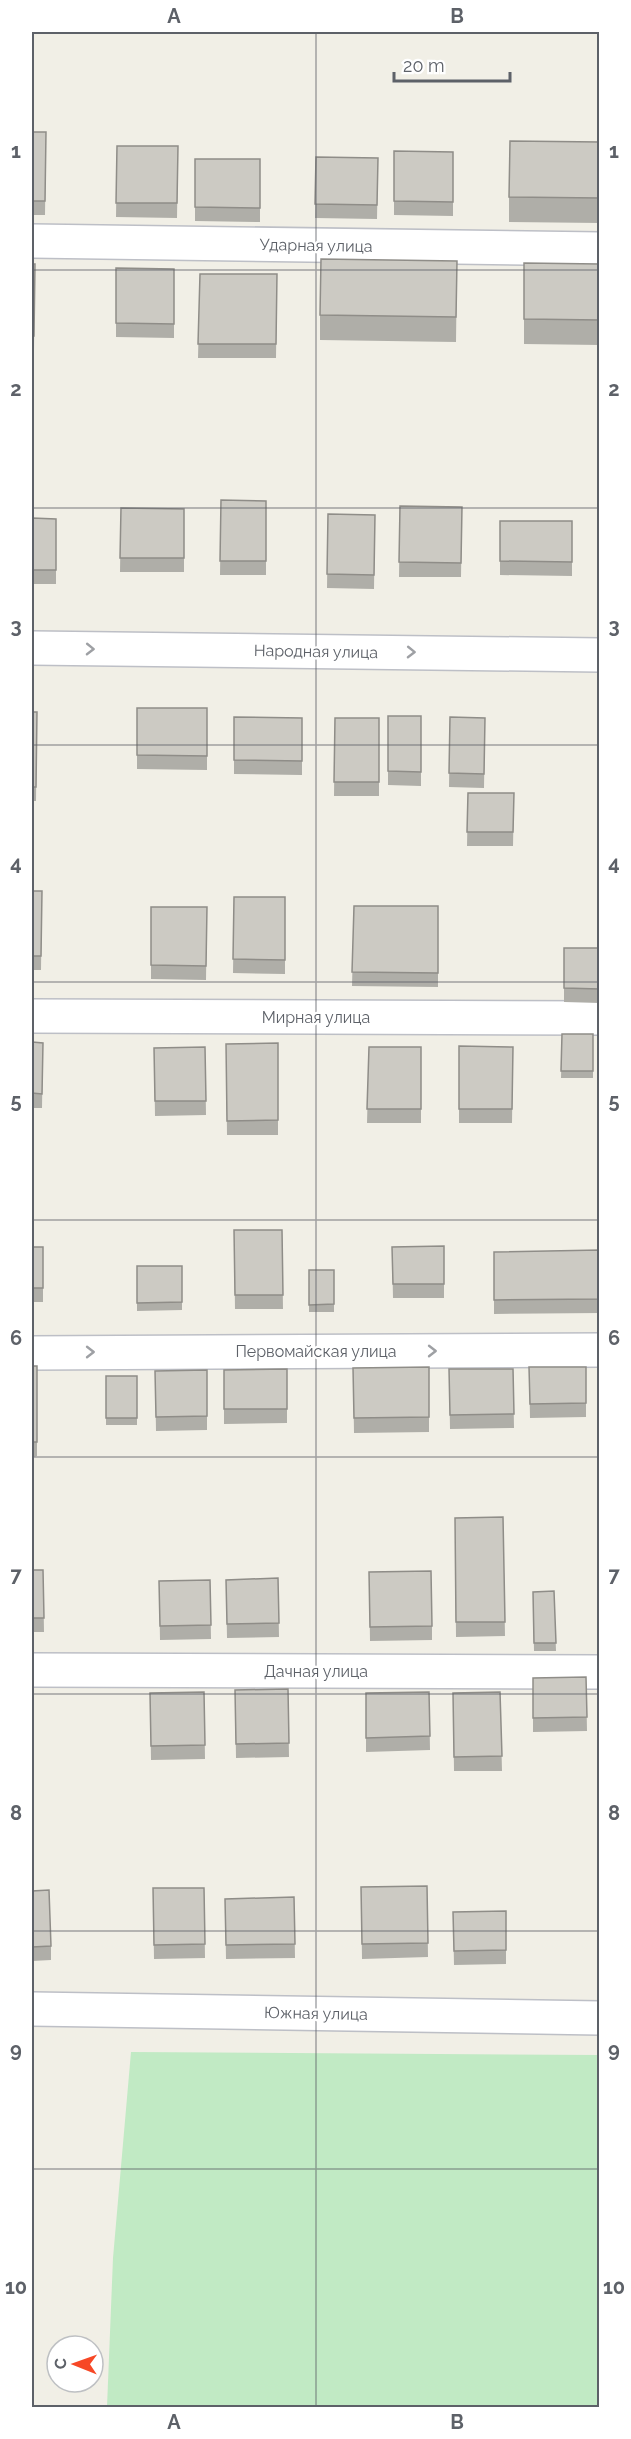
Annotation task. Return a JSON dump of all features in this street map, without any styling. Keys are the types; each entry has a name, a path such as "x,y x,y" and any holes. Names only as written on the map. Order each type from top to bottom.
{"street":[{"name":"Ударная улица","path":"32,242 600,249"},
{"name":"Народная улица","path":"32,648 600,655"},
{"name":"Мирная улица","path":"32,1016 600,1018"},
{"name":"Первомайская улица","path":"32,1353 600,1350"},
{"name":"Дачная улица","path":"32,1670 600,1672"},
{"name":"Южная улица","path":"32,2009 600,2018"}],"green space":[{"path":"131,2052 599,2055 599,2407 107,2407 113,2258"}],"building":[{"path":"32,132 46,132 45,201 32,201"},
{"path":"510,141 600,142 600,198 509,197"},
{"path":"117,146 178,146 177,203 116,203"},
{"path":"394,151 453,152 453,202 394,201"},
{"path":"316,157 378,158 377,205 315,204"},
{"path":"195,159 260,159 260,208 195,207"},
{"path":"321,259 457,261 456,317 320,315"},
{"path":"524,263 600,264 600,320 524,319"},
{"path":"32,264 35,264 34,336 32,336"},
{"path":"116,268 174,269 174,324 116,323"},
{"path":"200,274 277,274 276,344 198,344"},
{"path":"221,500 266,501 266,561 220,561"},
{"path":"400,506 462,507 461,563 399,562"},
{"path":"121,508 184,509 184,558 120,558"},
{"path":"600,511 600,564 599,564"},
{"path":"328,514 375,515 374,575 327,574"},
{"path":"32,518 56,519 56,570 32,570"},
{"path":"500,521 572,521 572,562 500,561"},
{"path":"137,708 207,708 207,756 137,755"},
{"path":"32,712 37,712 36,787 32,787"},
{"path":"388,716 421,716 421,772 388,771"},
{"path":"234,717 302,718 302,761 234,760"},
{"path":"450,717 485,718 484,774 449,773"},
{"path":"335,718 379,718 379,782 334,782"},
{"path":"468,793 514,793 513,832 467,832"},
{"path":"32,891 42,891 41,956 32,956"},
{"path":"234,897 285,897 285,960 233,959"},
{"path":"354,906 438,906 438,973 352,972"},
{"path":"151,907 207,907 206,966 151,965"},
{"path":"564,948 600,948 600,989 564,988"},
{"path":"562,1034 593,1034 593,1071 561,1071"},
{"path":"32,1042 43,1043 42,1094 32,1093"},
{"path":"278,1043 278,1120 227,1121 226,1044"},
{"path":"459,1046 513,1047 512,1109 459,1109"},
{"path":"205,1047 206,1101 155,1101 154,1048"},
{"path":"369,1047 421,1047 421,1109 367,1109"},
{"path":"234,1230 282,1230 283,1295 235,1295"},
{"path":"444,1246 444,1284 393,1284 392,1247"},
{"path":"32,1247 43,1247 43,1288 32,1288"},
{"path":"600,1250 600,1299 494,1300 494,1252"},
{"path":"137,1266 182,1266 182,1302 137,1303"},
{"path":"309,1270 334,1270 334,1304 309,1305"},
{"path":"32,1366 37,1366 37,1442 32,1442"},
{"path":"429,1367 429,1417 354,1418 353,1368"},
{"path":"529,1367 586,1367 586,1403 530,1404"},
{"path":"287,1369 287,1409 224,1409 224,1370"},
{"path":"449,1369 513,1369 514,1414 450,1415"},
{"path":"207,1370 207,1416 156,1417 155,1371"},
{"path":"106,1376 137,1376 137,1418 106,1418"},
{"path":"503,1517 505,1622 456,1622 455,1518"},
{"path":"32,1570 43,1570 44,1618 32,1618"},
{"path":"431,1571 432,1626 370,1627 369,1572"},
{"path":"278,1578 279,1623 227,1624 226,1580"},
{"path":"210,1580 211,1625 160,1626 159,1581"},
{"path":"554,1591 556,1643 534,1643 533,1592"},
{"path":"586,1677 587,1717 533,1718 533,1678"},
{"path":"288,1689 289,1743 236,1744 235,1690"},
{"path":"204,1692 205,1745 151,1746 150,1693"},
{"path":"429,1692 430,1736 366,1738 366,1693"},
{"path":"500,1692 502,1756 454,1757 453,1693"},
{"path":"427,1886 428,1943 362,1944 361,1887"},
{"path":"153,1888 204,1888 205,1944 154,1945"},
{"path":"49,1890 51,1946 32,1947 32,1891"},
{"path":"294,1897 295,1944 226,1945 225,1899"},
{"path":"598,1898 600,1898 600,1946 598,1946"},
{"path":"506,1911 506,1950 454,1951 453,1912"}]}
